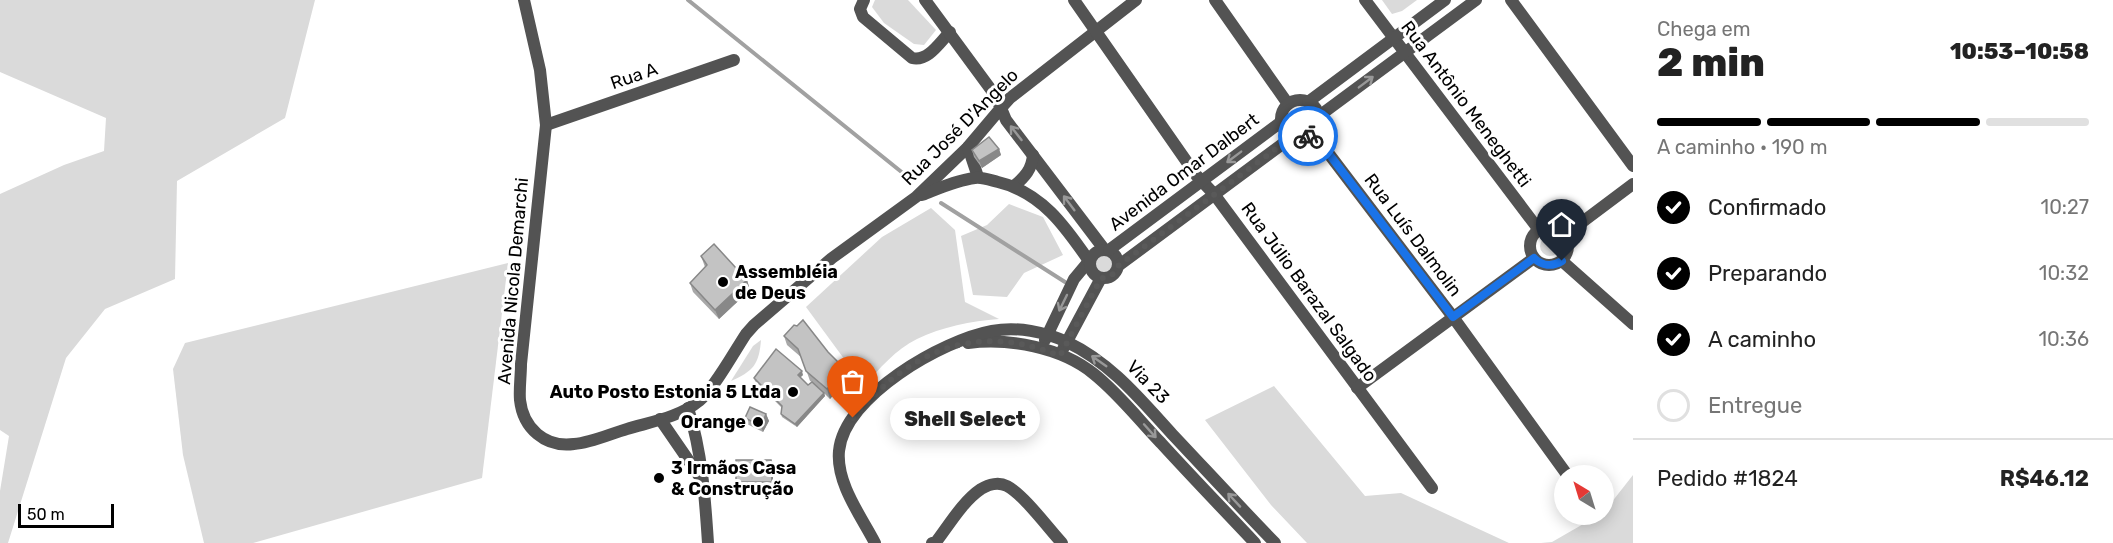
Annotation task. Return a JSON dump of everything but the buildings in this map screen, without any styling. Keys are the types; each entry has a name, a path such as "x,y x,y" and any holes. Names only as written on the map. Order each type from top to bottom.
{"street":[{"name":"Avenida Nicola Demarchi","path":"524,0 540,70 546,125 521,364 520,400 524,416 540,438 558,444 574,444 660,419 688,408"},
{"path":"864,0 860,9 862,16 916,60 926,56 950,32"},
{"path":"916,197 954,182 978,177 1014,186 1033,196 1066,228 1089,261 1090,270 1101,278 1110,277 1118,266 1116,256 1106,250 1006,120 992,90 925,0"},
{"name":"Rua Júlio Barazal Salgado","path":"1074,0 1196,175 1214,194 1432,488"},
{"name":"Rua José D'Angelo","path":"688,408 708,394 754,325 832,258 916,197 968,147 1010,98 1136,0"},
{"path":"1215,0 1288,104"},
{"name":"Rua Antônio Meneghetti","path":"1365,0 1539,230"},
{"path":"1308,102 1445,0"},
{"path":"1319,116 1476,0"},
{"path":"1511,0 1633,166"},
{"name":"Rua A","path":"546,125 734,60"},
{"path":"1298,100 1308,102 1316,108 1319,116 1318,126 1313,133 1302,138 1292,137 1285,131 1281,122 1282,112 1288,104 1298,100"},
{"name":"Avenida Omar Dalbert","path":"1106,250 1281,122"},
{"name":"Rua Luís Dalmolin","path":"1313,133 1453,317 1560,465"},
{"name":"Avenida Omar Dalbert","path":"1118,266 1292,137"},
{"path":"968,147 978,177"},
{"path":"1014,186 1029,171 1033,164 1033,155"},
{"path":"1565,235 1633,184"},
{"path":"1553,227 1565,235 1568,249 1562,261 1547,265 1534,258 1530,243 1533,235 1539,230 1553,227"},
{"path":"1041,348 1074,279 1095,252 1106,250"},
{"path":"1357,387 1534,258"},
{"path":"1562,261 1633,324"},
{"path":"1060,356 1101,278"},
{"name":"Via 23","path":"875,543 849,494 840,467 839,452 842,438 853,418 886,383 916,361 975,335 994,330 1020,329 1047,334 1066,342 1086,352 1116,374 1275,543"},
{"name":"Via 23","path":"955,344 1010,342 1041,348 1092,372 1117,395 1255,543"},
{"path":"688,408 696,434 704,483 708,543"},
{"path":"660,419 704,483"},
{"path":"934,543 972,497 991,484 1000,484 1008,486 1025,502 1062,543"}],"shaded area":[{"path":"0,0 315,0 285,118 177,181 175,279 105,309 66,358 8,543 0,543 0,491 9,436 0,430 0,194 64,165 104,151 106,118 0,72"},
{"path":"875,0 908,0 936,30 924,45 914,44 884,23 872,7"},
{"path":"1382,0 1417,0 1402,11 1392,14"},
{"path":"1296,110 1304,110 1310,116 1310,124 1304,130 1296,130 1290,124 1290,116"},
{"path":"1009,204 1043,217 1063,255 1024,273 1007,297 973,295 961,236 987,225"},
{"path":"931,208 955,230 965,302 999,319 957,325 917,339 895,354 864,386 806,307 882,237"},
{"path":"1546,236 1554,236 1560,242 1560,250 1554,256 1546,256 1540,250 1540,242"},
{"path":"1100,254 1108,254 1114,260 1114,268 1108,274 1100,274 1094,268 1094,260"},
{"path":"508,263 482,478 253,543 204,543 183,455 173,369 185,343"},
{"path":"761,340 759,356 754,366 731,381 753,346"},
{"path":"1274,386 1365,496 1401,493 1509,543 1307,543 1271,505 1205,420"},
{"path":"1633,475 1633,543 1541,543 1552,542 1582,525 1614,525 1614,499"}],"waterway":[{"path":"688,0 909,178"},
{"path":"941,203 1065,282"}],"way so far":[{"path":"853,418 886,383 916,361 955,344 1010,342 1041,348 1060,356 1101,278 1110,277 1118,266 1292,137 1308,136"}],"place":[{"name":"Assembléia de Deus","path":"723,282"},
{"name":"Auto Posto Estonia 5 Ltda","path":"793,392"},
{"name":"Shell Select","path":"853,418"},
{"name":"Orange","path":"758,422"},
{"name":"3 Irmãos Casa & Construção","path":"659,478"}],"route":[{"path":"1308,136 1313,133 1453,317 1534,258 1547,265 1562,261"}]}
